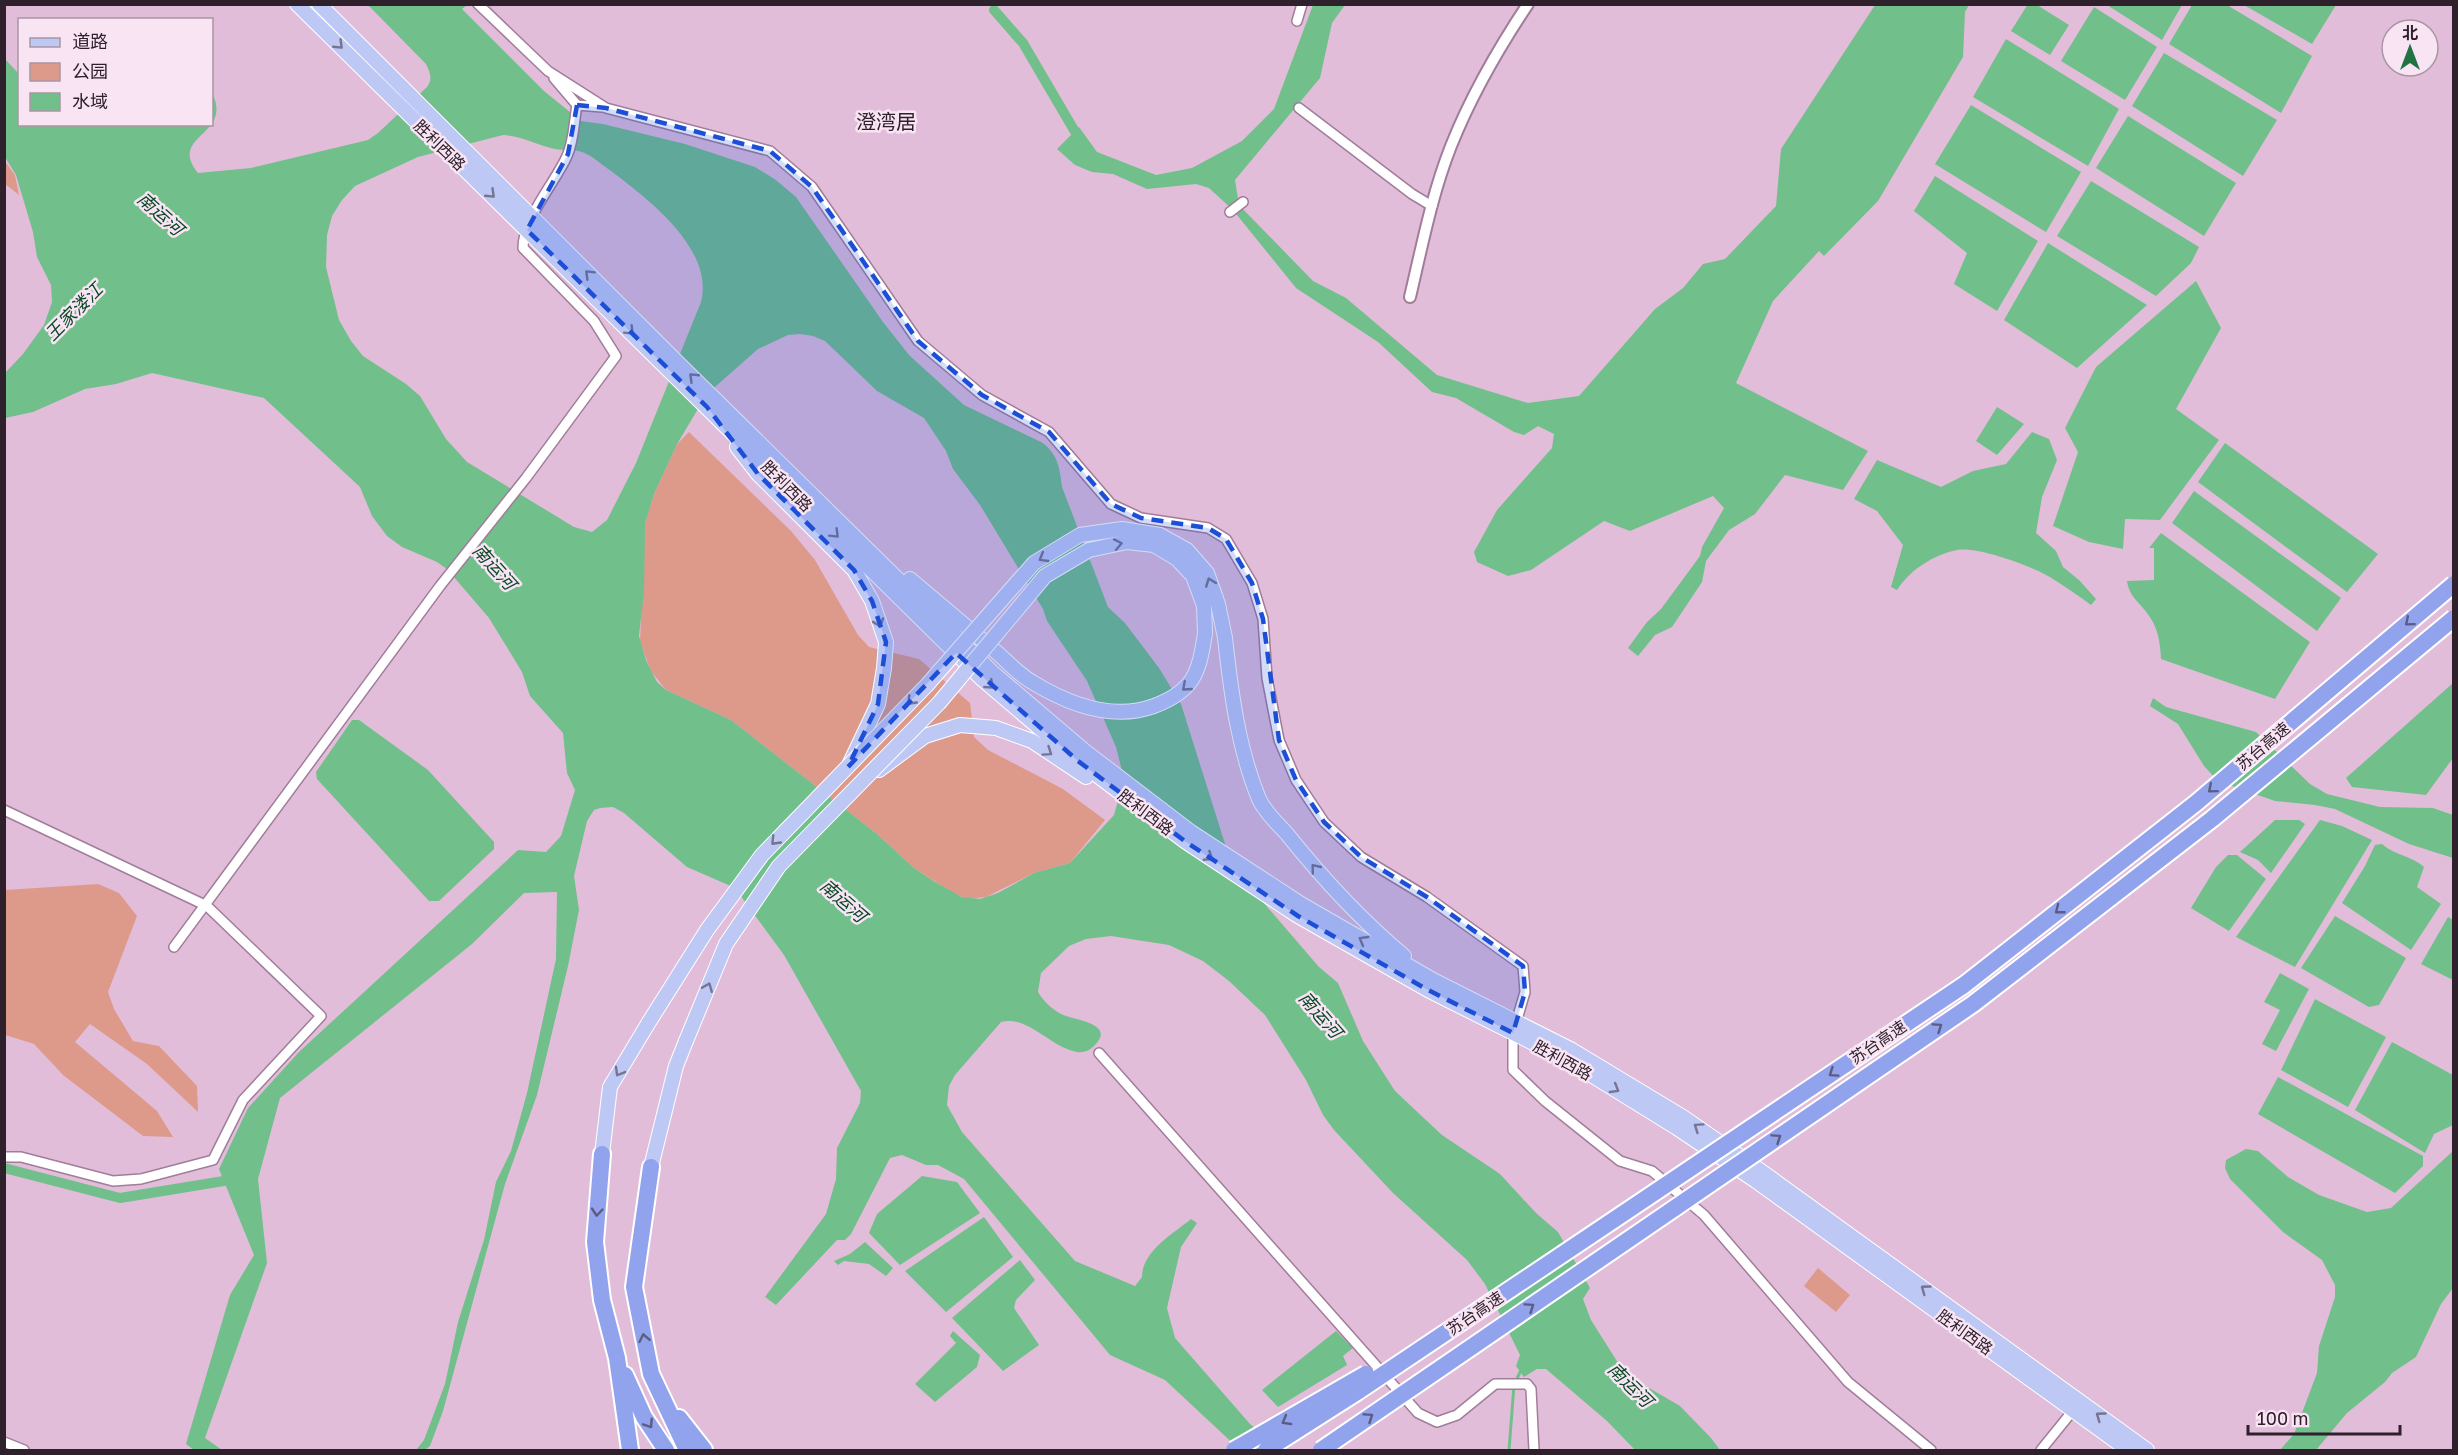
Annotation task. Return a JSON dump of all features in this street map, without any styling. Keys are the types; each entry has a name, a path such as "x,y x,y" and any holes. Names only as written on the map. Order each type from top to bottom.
{"highway":[{"name":"苏台高速","path":"1266,1450 1500,1297 1964,985 2196,803 2454,584"},
{"name":"苏台高速","path":"1321,1450 1973,1004 2212,819 2454,618"},
{"path":"602,1154 595,1242 602,1300 617,1358 630,1450"},
{"path":"651,1167 634,1287 651,1374 687,1450"},
{"path":"1234,1450 1500,1297"},
{"path":"617,1358 644,1417 666,1450"},
{"path":"660,1394 705,1450"}],"main road":[{"name":"胜利西路","path":"297,4 449,153 530,223"},
{"name":"胜利西路","path":"319,4 463,147 530,223 983,680 1078,761 1186,842 1298,916 1428,990 1516,1028"},
{"name":"胜利西路","path":"707,402 829,510 992,672 1086,752 1191,832 1301,904 1516,1028 1687,1134 2077,1406 2147,1450"},
{"path":"707,402 758,474 854,570 872,601 886,642 878,704 848,767"},
{"path":"651,1167 676,1066 726,944 779,866 939,702 1045,576 1089,550 1126,542 1154,545 1177,559 1193,576 1204,606 1205,633 1202,656 1193,681 1170,700 1147,708 1114,712 1080,705 1031,682 829,510"},
{"path":"602,1154 610,1088 707,930 762,855 927,685 1034,563 1080,535 1122,529 1160,535 1187,550 1207,573 1218,604 1225,638 1243,750 1260,801 1323,879 1372,929 1433,980"},
{"path":"861,782 925,736 960,725 996,728 1032,741 1186,842"},
{"name":"胜利西路","path":"2077,1406 2128,1450"}],"street":[{"path":"478,4 549,71 606,108"},
{"path":"1297,21 1302,4"},
{"path":"1410,297 1432,206 1451,146 1493,56 1528,4"},
{"path":"174,948 440,586 526,478 616,357 594,321 523,248 523,238 530,223 568,154 576,109 549,71"},
{"path":"576,109 606,108 770,152 812,187 918,341 982,395 1049,432 1111,504 1141,518 1208,528 1226,539 1251,583 1263,619 1267,678 1279,740 1296,780 1324,822 1361,857 1427,897 1522,966 1525,992 1516,1028 1514,1071 1545,1101 1620,1161 1652,1171 1704,1215 1848,1382 1931,1450"},
{"path":"1299,108 1412,194 1432,206"},
{"path":"1230,212 1243,202"},
{"path":"4,810 207,906 321,1016 243,1100 213,1160 141,1179 113,1181 21,1157 4,1157"},
{"path":"1099,1053 1418,1413 1437,1422 1457,1415 1496,1384 1527,1384 1531,1389 1534,1450"},
{"path":"2041,1450 2077,1406"},
{"path":"4,1442 24,1450"}],"highlighted area":[{"path":"577,105 606,108 770,151 812,187 918,341 982,395 1049,432 1111,504 1141,518 1208,528 1226,539 1252,583 1263,619 1279,740 1296,780 1324,822 1361,857 1427,897 1523,966 1525,992 1518,1023 1513,1033 1428,990 1298,916 1186,842 1078,761 956,653 848,767 878,704 886,642 872,601 854,570 758,474 707,407 527,230 568,154"}],"green space":[{"path":"4,160 15,175 19,195 5,184"},
{"path":"689,432 791,531 815,560 858,635 869,647 919,659 970,703 974,737 988,750 1063,789 1105,820 1070,863 1034,873 986,897 968,899 951,892 914,868 877,834 731,720 666,690 651,671 640,642 645,524 654,494 677,444"},
{"path":"98,884 119,893 137,916 108,992 114,1009 133,1041 159,1046 197,1086 198,1112 147,1064 90,1024 75,1042 157,1111 173,1137 143,1136 63,1075 34,1044 5,1035 5,890"},
{"path":"1818,1268 1850,1295 1836,1312 1804,1286"}],"water":[{"path":"2028,4 2037,5 2069,25 2050,55 2011,31"},
{"path":"2182,4 2162,40 2107,5"},
{"path":"2336,4 2312,44 2244,5"},
{"path":"368,5 467,5 462,9 544,91 581,121 603,124 685,144 755,167 776,180 796,197 883,322 909,355 964,405 1041,442 1055,456 1062,487 1108,607 1125,623 1159,668 1181,704 1232,866 1319,967 1338,983 1363,1041 1395,1091 1442,1135 1500,1174 1536,1213 1558,1232 1590,1288 1583,1299 1591,1320 1625,1374 1680,1406 1720,1450 1635,1450 1607,1421 1546,1369 1537,1369 1524,1377 1516,1366 1520,1355 1485,1284 1467,1260 1393,1193 1334,1130 1265,1015 1229,981 1203,961 1169,945 1111,936 1086,939 1069,946 1041,973 1038,992 1045,1002 1058,1012 1097,1027 1101,1032 1094,1046 1086,1051 1077,1052 1058,1045 1021,1023 1001,1022 955,1075 949,1086 947,1105 962,1132 1075,1261 1135,1286 1142,1277 1143,1268 1153,1251 1191,1219 1197,1223 1181,1247 1167,1308 1175,1338 1250,1424 1281,1450 1240,1450 1165,1380 1110,1355 964,1179 938,1165 926,1165 902,1155 890,1158 851,1234 845,1240 837,1240 776,1305 765,1297 826,1214 836,1179 837,1148 860,1103 861,1091 784,955 737,891 733,887 687,867 624,813 613,807 594,810 587,821 574,876 579,910 537,1095 505,1184 443,1411 430,1446 425,1450 416,1450 424,1440 445,1384 458,1322 484,1240 496,1182 511,1151 527,1093 556,959 557,892 524,893 472,944 280,1098 258,1179 267,1263 205,1438 222,1450 194,1450 186,1444 230,1295 254,1255 219,1169 248,1108 299,1052 518,850 546,852 561,836 575,790 567,773 563,733 530,696 522,672 489,618 447,569 437,562 402,547 387,536 372,516 360,487 264,398 152,373 116,384 85,389 33,412 5,418 5,373 23,354 44,325 52,302 51,285 37,257 33,232 16,175 5,157 4,58 18,73 18,126 210,126 190,151 191,160 198,173 251,168 368,140 427,87 430,73 426,64","holes":["503,135 555,149 586,154 628,184 667,219 684,238 696,259 702,280 701,302 636,463 607,520 592,532 574,527 467,462 446,439 420,396 363,356 351,341 339,320 326,267 327,235 332,216 355,186 418,157","788,335 813,336 825,341 877,391 924,418 946,451 953,469 980,505 1043,609 1047,621 1087,681 1116,747 1124,779 1114,815 1070,863 1034,873 998,893 980,899 962,897 914,868 877,834 731,720 666,690 657,682 646,660 639,636 644,591 645,524 654,494 677,444 707,394 758,349"]},
{"path":"1313,5 1345,5 1332,23 1320,78 1235,180 1239,205 1313,281 1346,298 1437,375 1528,403 1579,396 1655,309 1683,288 1703,264 1725,259 1776,206 1781,149 1875,5 1969,5 1965,12 1963,57 1878,201 1824,256 1819,251 1773,301 1736,383 1868,451 1843,490 1785,475 1755,514 1729,530 1706,561 1702,582 1672,627 1655,635 1638,656 1628,648 1647,622 1661,609 1700,556 1702,547 1724,508 1713,496 1630,531 1604,521 1531,570 1508,576 1477,562 1474,552 1497,510 1552,448 1554,434 1538,426 1524,435 1514,432 1456,398 1432,392 1378,342 1296,288 1233,210 1209,188 1196,184 1147,189 1113,174 1092,172 1075,165 1057,149 1079,127 1097,152 1156,175 1192,168 1242,141 1274,109"},
{"path":"2192,5 2227,5 2312,56 2281,113 2169,44"},
{"path":"2094,7 2157,47 2125,100 2061,61"},
{"path":"2006,39 2119,109 2088,166 1973,97"},
{"path":"2164,53 2277,120 2243,176 2132,106"},
{"path":"213,96 216,107 215,118 213,121"},
{"path":"1971,105 2081,172 2046,232 1935,164"},
{"path":"2128,116 2236,183 2204,236 2096,168"},
{"path":"1935,176 2038,241 1997,311 1954,284 1967,253 1914,211"},
{"path":"2091,181 2199,247 2191,263 2156,296 2057,236"},
{"path":"2048,243 2147,305 2077,368 2004,320"},
{"path":"2196,281 2221,328 2176,409 2219,440 2160,520 2125,519 2123,549 2089,542 2053,526 2078,452 2065,428 2096,367"},
{"path":"1997,407 2024,424 1997,455 1976,441"},
{"path":"2032,432 2049,439 2057,460 2042,497 2036,533 2056,551 2063,567 2079,580 2096,599 2091,605 2045,574 2006,558 1978,551 1948,552 1915,570 1897,590 1891,587 1903,545 1877,511 1854,499 1877,460 1941,487 1973,471 2006,464"},
{"path":"2225,443 2378,554 2347,592 2198,482"},
{"path":"2194,491 2341,598 2317,631 2172,523"},
{"path":"2161,533 2310,642 2275,699 2161,659 2154,624 2132,595 2127,581 2154,580 2154,548 2149,548"},
{"path":"2453,683 2453,758 2426,795 2352,787 2346,778"},
{"path":"2153,698 2166,707 2256,732 2310,784 2327,794 2380,807 2433,808 2453,815 2453,858 2409,844 2335,809 2275,801 2218,781 2204,766 2178,724 2150,706"},
{"path":"352,720 359,720 428,770 494,842 494,849 439,901 429,901 317,779 316,772"},
{"path":"2275,820 2299,820 2305,824 2271,873 2258,860 2240,852"},
{"path":"2320,820 2342,826 2372,840 2295,967 2236,937"},
{"path":"2382,844 2424,867 2417,887 2441,904 2411,950 2342,903 2375,845"},
{"path":"2228,855 2237,855 2266,879 2229,931 2191,908 2216,867"},
{"path":"2335,916 2406,958 2379,1005 2369,1007 2301,968"},
{"path":"2448,917 2453,920 2453,980 2421,964"},
{"path":"2280,973 2309,989 2276,1051 2262,1044 2280,1010 2264,1002"},
{"path":"2315,999 2386,1037 2348,1107 2281,1070"},
{"path":"2392,1042 2453,1075 2453,1125 2434,1134 2425,1153 2355,1110"},
{"path":"2278,1077 2423,1156 2423,1166 2395,1193 2258,1114"},
{"path":"2246,1149 2258,1151 2288,1177 2319,1195 2367,1212 2391,1208 2453,1151 2453,1288 2441,1304 2416,1357 2392,1373 2385,1382 2347,1413 2316,1450 2280,1450 2294,1434 2317,1373 2319,1346 2335,1297 2335,1285 2322,1260 2283,1232 2230,1179 2225,1168 2226,1160"},
{"path":"922,1176 957,1182 980,1213 900,1265 869,1233 877,1214"},
{"path":"984,1217 1013,1257 946,1312 905,1271"},
{"path":"865,1242 893,1268 886,1276 869,1264 844,1261 838,1265 834,1261 850,1254"},
{"path":"1020,1260 1035,1280 1016,1300 1014,1308 1039,1345 1003,1371 952,1318"},
{"path":"953,1331 980,1355 977,1367 935,1402 915,1384 956,1343 950,1336"},
{"path":"1336,1331 1353,1348 1343,1356 1347,1365 1278,1407 1262,1390"}],"waterway":[{"path":"994,10 1023,43 1081,142"},
{"path":"4,1168 120,1198 236,1179"},
{"path":"1509,1450 1514,1385 1521,1370"}],"district":[{"name":"澄湾居","path":"886,122"}],"water label":[{"name":"南运河","path":"160,214"},
{"name":"王家溇江","path":"74,312"},
{"name":"南运河","path":"494,567"},
{"name":"南运河","path":"843,901"},
{"name":"南运河","path":"1320,1015"},
{"name":"南运河","path":"1630,1385"}]}
